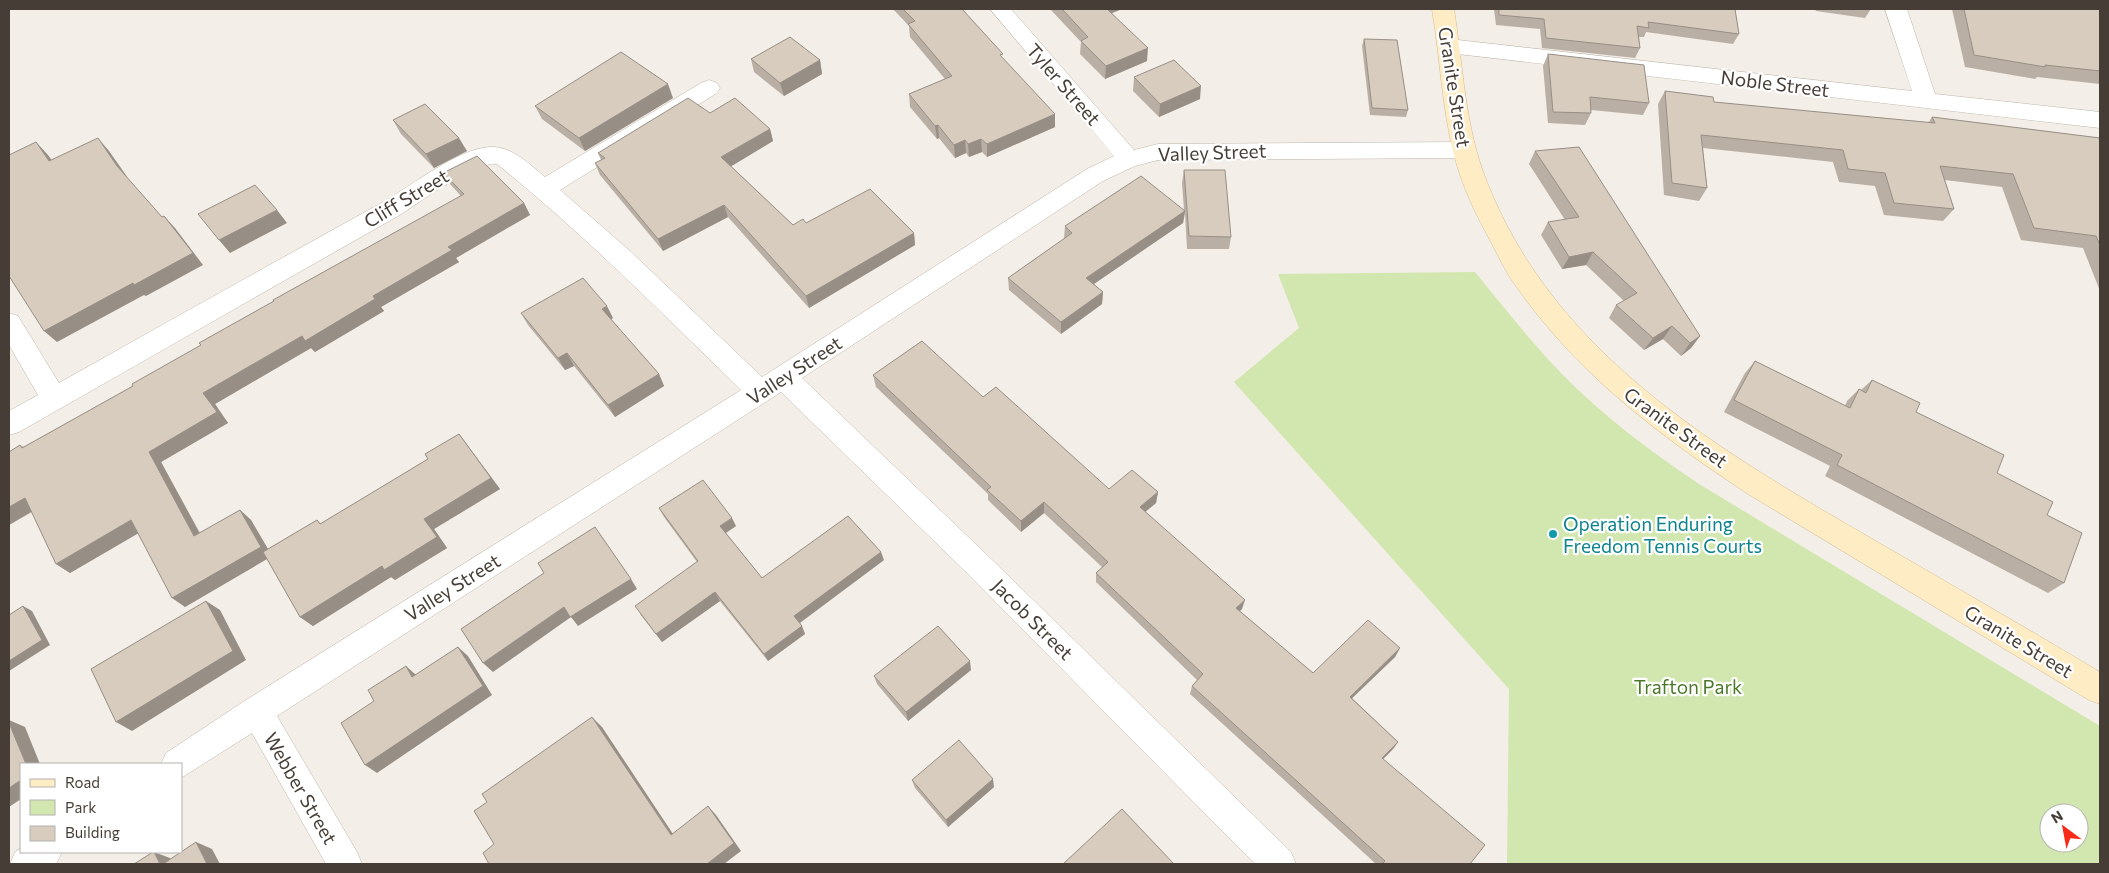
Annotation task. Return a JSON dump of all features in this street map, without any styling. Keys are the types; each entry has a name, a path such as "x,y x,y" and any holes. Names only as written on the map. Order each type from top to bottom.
{"street":[{"name":"Tyler Street","path":"1000,9 1128,159"},
{"name":"Granite Street","path":"1443,9 1464,150 1489,216 1517,268 1574,344 1632,395 1696,444 1804,514 2100,689"},
{"path":"1896,9 1926,100"},
{"name":"Noble Street","path":"1449,46 2100,120"},
{"path":"544,189 710,88"},
{"name":"Valley Street","path":"179,763 1095,175 1128,159 1158,152 1464,150"},
{"name":"Cliff Street","path":"9,424 399,204 464,164 479,157 492,155 504,157 544,189 620,257 772,384"},
{"path":"9,324 54,398"},
{"name":"Jacob Street","path":"772,384 976,563 1280,864"},
{"name":"Webber Street","path":"257,711 345,864"},
{"path":"27,864 44,853"}],"green space":[{"name":"Trafton Park","path":"1475,272 1528,337 1562,374 1610,419 1663,459 1699,484 2100,726 2100,864 1507,864 1509,689 1234,382 1299,328 1278,274"}],"building":[{"path":"903,9 962,9 1003,54 1000,55 1055,114 987,144 981,139 968,144 965,140 954,145 938,125 935,126 909,94 952,76 908,24 915,21"},
{"path":"1062,9 1107,9 1148,48 1106,66 1081,41 1088,37"},
{"path":"1499,9 1735,9 1739,34 1648,22 1649,28 1637,26 1640,48 1546,38 1544,19 1499,15"},
{"path":"1964,9 2100,9 2100,71 2045,65 2045,67 1974,55"},
{"path":"790,37 820,60 780,83 751,59"},
{"path":"1364,39 1397,40 1408,110 1372,108"},
{"path":"621,52 668,84 579,138 535,106"},
{"path":"1548,54 1644,65 1649,103 1590,97 1591,113 1553,112"},
{"path":"1174,60 1201,86 1160,104 1134,77"},
{"path":"1665,91 1713,97 1714,102 1935,123 1932,117 2100,138 2100,245 2096,236 2034,228 2013,174 1940,166 1954,209 1894,203 1885,173 1848,169 1843,150 1701,135 1707,188 1672,183"},
{"path":"688,98 710,113 735,98 770,129 721,157 793,225 803,219 806,223 870,189 914,233 806,296 724,205 658,239 595,163 605,158 598,153"},
{"path":"425,104 459,138 426,154 393,120"},
{"path":"98,138 117,166 162,217 164,216 193,253 44,331 9,276 9,155 36,142 49,161"},
{"path":"1579,147 1700,336 1690,343 1672,326 1653,338 1616,305 1637,293 1593,252 1569,257 1548,222 1579,217 1535,151"},
{"path":"477,156 524,203 448,247 452,250 373,296 375,299 305,341 302,336 203,393 217,412 149,452 194,536 240,510 261,547 172,598 131,520 56,564 25,498 9,507 9,452 20,445 22,448 133,386 132,384 201,345 199,343 273,300 464,194 443,173"},
{"path":"1184,170 1225,170 1231,237 1189,236"},
{"path":"1141,176 1185,211 1086,278 1103,292 1061,322 1008,278 1072,233 1065,226"},
{"path":"255,185 277,210 219,240 198,214"},
{"path":"583,278 607,306 602,309 659,374 608,405 567,353 558,358 521,313"},
{"path":"922,341 983,397 996,387 1109,489 1132,470 1158,492 1140,507 1245,600 1236,608 1313,673 1368,620 1400,648 1350,697 1398,742 1382,758 1485,845 1470,864 1382,864 1385,861 1192,686 1203,674 1096,573 1108,562 1044,502 1021,521 987,490 991,487 873,375"},
{"path":"1755,361 1850,408 1859,389 1866,393 1872,380 1920,403 1916,412 2004,455 1997,473 2053,502 2047,515 2082,533 2064,583 1837,465 1842,455 1734,400"},
{"path":"459,434 491,478 424,519 437,537 384,570 382,566 300,617 263,552 317,520 320,524 428,459 425,454"},
{"path":"703,480 732,518 720,526 762,578 848,516 881,552 794,616 802,626 764,654 715,592 656,634 635,606 698,561 659,508"},
{"path":"595,527 631,579 570,617 564,607 483,663 461,629 544,573 538,563"},
{"path":"206,601 233,651 116,722 91,669"},
{"path":"23,606 42,640 9,661 9,615"},
{"path":"938,626 970,661 906,712 874,676"},
{"path":"458,647 483,686 365,765 341,723 374,701 368,690 406,666 412,677"},
{"path":"592,717 671,835 708,806 734,843 707,864 489,864 483,853 494,844 474,811 487,802 482,794"},
{"path":"9,723 26,763 20,763 20,781 9,788"},
{"path":"959,740 993,779 946,820 912,780"},
{"path":"1122,809 1174,864 1063,864"},
{"path":"196,842 207,864 163,864"},
{"path":"154,853 160,864 134,864"}],"place":[{"name":"Operation Enduring Freedom Tennis Courts","path":"1553,534"}]}
